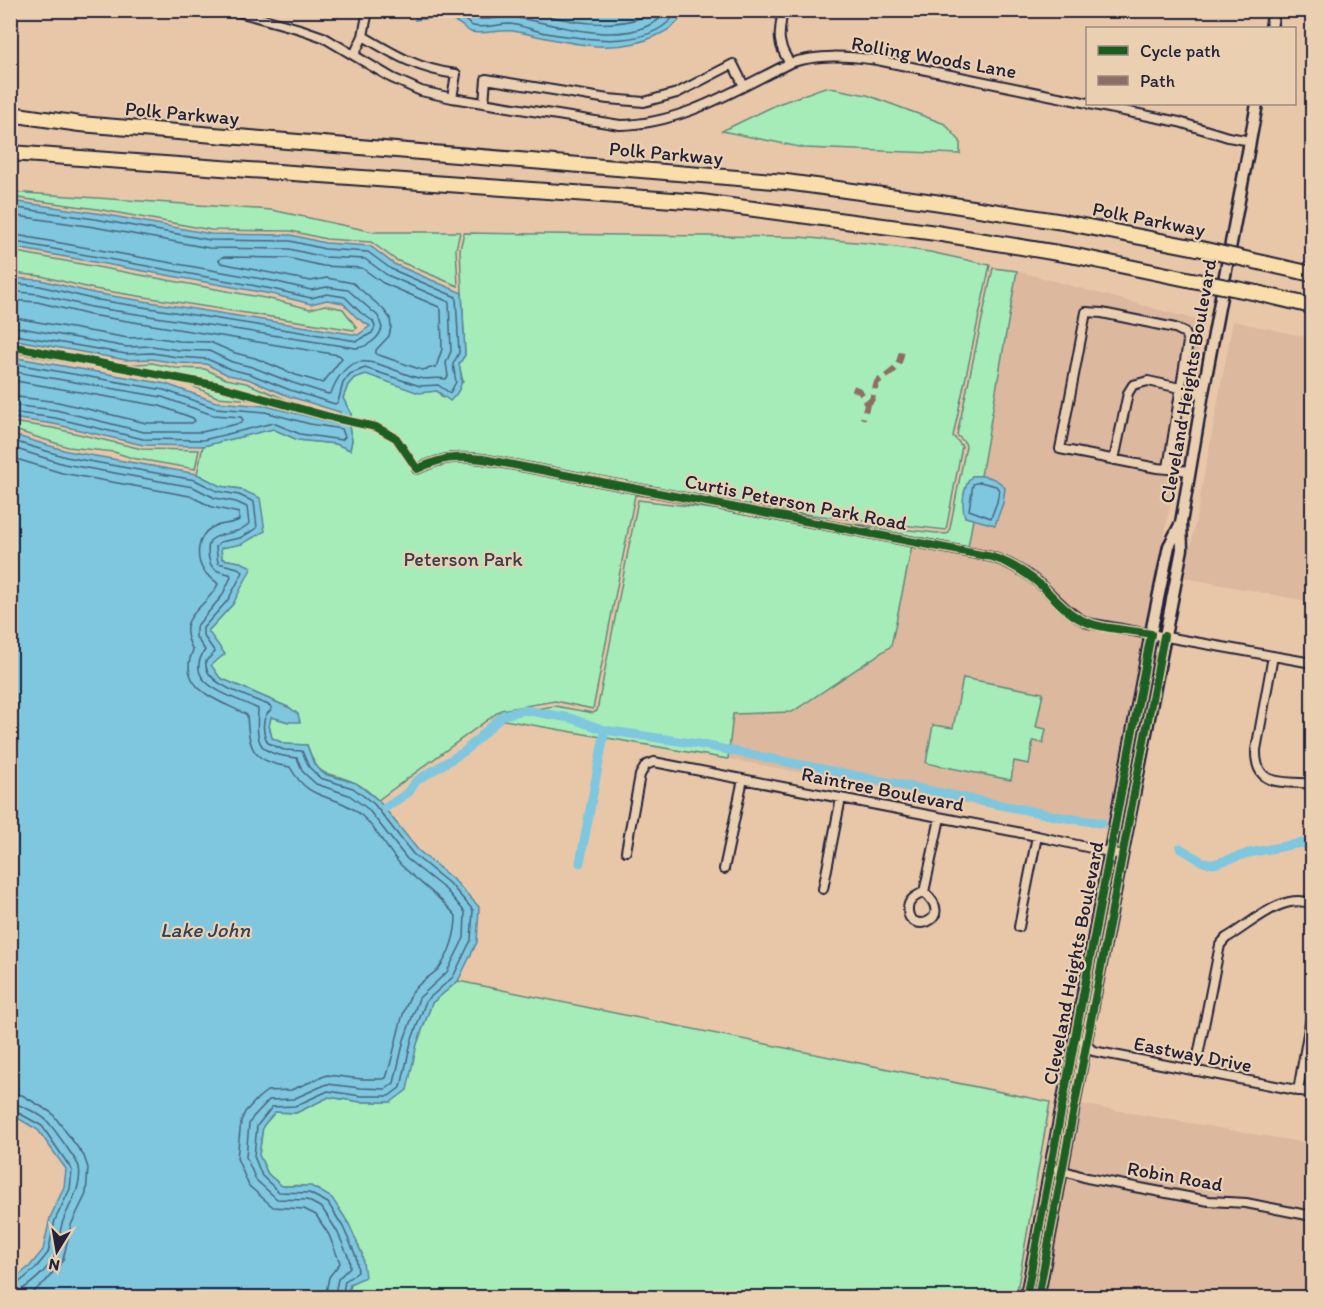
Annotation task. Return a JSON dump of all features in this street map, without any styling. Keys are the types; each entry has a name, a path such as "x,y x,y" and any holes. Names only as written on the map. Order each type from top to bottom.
{"highway":[{"name":"Polk Parkway","path":"10,114 104,126 786,182 1063,222 1312,274"},
{"path":"10,153 701,202 936,233 1076,256 1312,306"},
{"path":"1272,296 1312,311"}],"street":[{"name":"Rolling Woods Lane","path":"231,10 300,28 323,37 407,85 452,98 606,123 639,125 685,113 790,63 805,59 849,56 1086,103"},
{"path":"354,55 363,36 368,10"},
{"path":"783,10 778,39 783,54 790,63"},
{"path":"1271,27 1274,10"},
{"path":"363,36 426,69 456,74 452,98"},
{"path":"484,103 486,79 608,99 644,102 677,93 733,64 744,86"},
{"name":"Rolling Woods Lane","path":"1098,105 1179,122 1228,137 1251,141"},
{"name":"Cleveland Heights Boulevard","path":"1038,1298 1085,1044 1182,549 1181,523 1257,105"},
{"path":"1168,468 1188,342 1185,333 1175,328 1086,312 1060,449 1114,460 1168,468 1191,471"},
{"path":"1114,460 1129,388 1139,382 1148,381 1203,393"},
{"name":"Curtis Peterson Park Road","path":"417,469 440,459 458,456 483,459 992,557 1009,562 1041,585 1078,618 1088,623 1312,663"},
{"name":"Cleveland Heights Boulevard","path":"1026,1298 1151,634 1169,546 1181,523"},
{"path":"1273,656 1256,750 1258,771 1266,778 1312,784"},
{"name":"Raintree Boulevard","path":"626,851 641,772 646,765 654,762 1122,855"},
{"path":"724,869 743,779"},
{"path":"823,889 841,798"},
{"path":"924,892 940,818"},
{"path":"1019,927 1037,837"},
{"path":"1195,1071 1220,945 1226,938 1281,905 1295,902 1312,904"},
{"path":"1298,1091 1312,1011"},
{"name":"Eastway Drive","path":"1075,1033 1094,1052 1312,1093"},
{"name":"Robin Road","path":"1051,1165 1062,1172 1209,1201 1246,1203 1312,1216"}],"shaded area":[{"path":"1017,271 1204,322 1192,386 1185,384 1193,342 1187,328 1176,323 1103,308 1086,307 1081,312 1055,448 1059,454 1156,473 1176,473 1147,628 1090,618 1074,610 1044,581 1011,558 968,547 973,519 989,524 999,517 1003,503 1005,488 1000,481 981,476"},
{"path":"1089,318 1174,333 1184,342 1177,382 1148,376 1137,377 1125,386 1111,454 1065,445"},
{"path":"1233,321 1312,338 1312,602 1185,578"},
{"path":"1140,387 1176,392 1164,463 1120,456 1133,391"},
{"path":"912,546 1007,567 1038,589 1076,623 1086,628 1146,638 1110,830 728,759 733,714 792,712 891,646"},
{"path":"1079,1104 1312,1144 1312,1211 1247,1198 1210,1196 1067,1168"},
{"path":"1065,1178 1208,1206 1245,1208 1312,1222 1312,1297 1043,1298"}],"green space":[{"path":"825,87 867,95 945,124 960,141 960,154 804,148 722,131 778,104"},
{"path":"11,192 272,210 374,232 460,232 456,249 458,286 396,260 371,242 326,239 291,231 211,230 97,209 11,197"},
{"name":"Peterson Park","path":"464,233 798,237 867,243 930,252 990,265 953,436 962,446 946,530 635,495 593,709 555,701 501,710 378,800 358,784 320,770 307,745 285,744 272,738 269,725 271,717 289,722 290,708 220,678 210,664 208,631 233,604 240,562 222,559 221,548 242,544 241,489 220,486 197,474 203,446 273,429 298,440 336,444 350,450 351,414 343,398 348,385 354,378 366,374 419,392 437,391 443,398 463,382 459,364 465,355 460,249"},
{"path":"11,251 270,299 310,309 325,305 343,309 357,328 354,330 94,289 41,276 11,273"},
{"path":"993,268 1017,271 981,476 972,476 965,517 973,519 968,547 845,523 949,533 966,446 957,435"},
{"path":"10,344 125,365 152,363 176,368 205,369 226,379 246,383 321,411 329,417 267,401 217,397 190,385 166,379 11,352"},
{"path":"11,422 53,428 142,449 199,450 195,469 132,458 114,452 68,447 11,429"},
{"path":"638,500 714,509 912,546 891,646 792,712 733,714 728,759 498,719 502,714 555,706 593,713 597,711"},
{"path":"963,678 1043,693 1036,727 1046,729 1043,743 1033,741 1029,764 1014,761 1011,780 926,763 933,725 953,728"},
{"path":"458,981 1050,1102 1016,1297 347,1297 362,1254 348,1224 337,1205 321,1191 304,1186 282,1186 268,1174 259,1155 263,1126 275,1112 296,1113 329,1097 361,1102 391,1102 417,1044 432,1003"}],"water":[{"path":"419,10 684,11 674,26 658,35 641,42 605,46 586,45 513,31 471,32 458,23 446,19 415,20"},
{"path":"11,201 96,213 211,234 291,235 325,243 370,246 394,264 462,293 465,355 459,364 460,389 450,401 437,391 419,393 366,374 354,378 348,385 343,398 351,414 350,450 336,444 298,440 273,429 203,446 143,445 54,424 11,418 11,357 166,384 216,402 266,406 338,424 340,412 288,396 248,379 228,375 206,364 152,359 126,360 11,339 11,278 41,280 93,293 358,335 370,326 357,318 343,303 327,300 311,304 271,294 11,247"},
{"name":"Lake John","path":"10,434 67,451 197,474 220,486 240,489 260,498 265,531 242,544 221,548 222,559 252,567 233,604 208,631 225,654 211,665 220,678 290,708 298,714 300,722 289,722 271,717 269,726 272,738 285,744 307,745 314,764 324,774 356,783 378,800 418,850 455,881 479,907 477,942 458,981 432,1003 417,1044 407,1090 391,1102 361,1102 329,1097 296,1113 275,1112 263,1126 259,1155 268,1174 282,1186 311,1186 332,1198 349,1224 362,1254 365,1277 350,1284 347,1297 11,1297 11,1282 30,1266 43,1250 50,1218 64,1187 66,1169 38,1130 11,1114"},
{"path":"972,476 990,478 998,481 1005,488 1003,503 995,525 965,517 964,496"}],"waterway":[{"path":"385,808 409,792 416,781 465,751 503,715 524,710 570,718 605,730 698,744 1060,817 1102,823"},
{"path":"580,863 605,730"},
{"path":"1180,848 1203,862 1214,864 1249,853 1301,843 1312,847"}],"marked path":[{"path":"867,405 872,399 877,382 897,366 902,349"},
{"path":"853,388 860,391 867,405 863,419"}],"cycle path":[{"path":"10,346 219,386 334,418 376,427 396,438 417,469 449,458 483,459 992,557 1013,566 1031,578 1064,608 1086,622 1151,634 1026,1298"},
{"path":"1038,1298 1164,636"}]}
